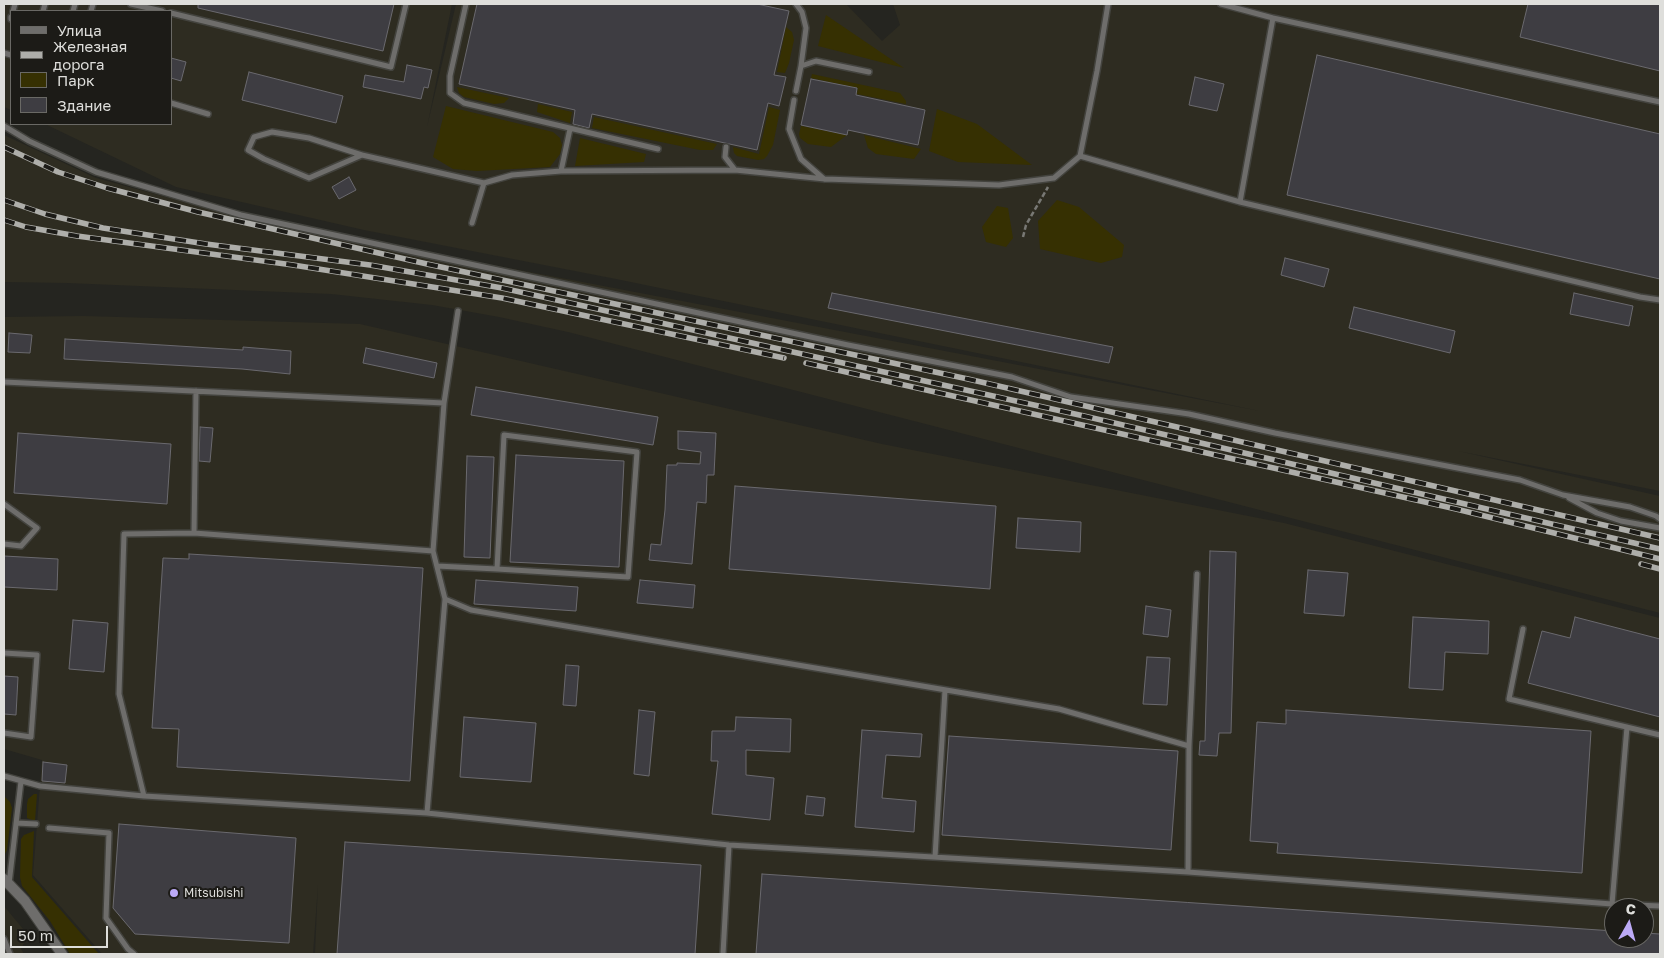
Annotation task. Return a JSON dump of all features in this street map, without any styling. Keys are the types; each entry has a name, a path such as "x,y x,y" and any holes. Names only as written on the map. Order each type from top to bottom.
{"street":[{"path":"6,882 25,901 62,954"}],"lane":[{"path":"131,4 158,10"},
{"path":"172,14 391,67 406,4"},
{"path":"466,4 450,76 450,93 464,103 570,130 658,149"},
{"path":"796,4 802,12 806,28 796,91"},
{"path":"362,155 309,178 272,163 248,150 254,137 272,132 309,138 362,155 484,183 512,175 561,171 735,170 824,179 999,184 1054,178 1080,156 1108,4"},
{"path":"1221,4 1272,18 1660,102"},
{"path":"1240,202 1272,18"},
{"path":"801,66 816,61 869,72"},
{"path":"794,100 789,129 801,159 824,179"},
{"path":"172,103 208,114"},
{"path":"4,126 29,141 96,172 241,215 848,345 1012,377 1071,397 1189,414 1275,433 1520,480 1621,521 1660,528"},
{"path":"561,171 570,130"},
{"path":"726,147 725,156 735,170"},
{"path":"1080,156 1240,202 1640,297 1660,300"},
{"path":"472,223 484,183"},
{"path":"426,814 445,599 433,551 444,403 458,311"},
{"path":"4,382 444,403"},
{"path":"194,533 196,391"},
{"path":"437,566 628,577 636,452 504,435 498,569"},
{"path":"1563,496 1630,507 1660,519"},
{"path":"4,504 37,528 21,546 4,544"},
{"path":"144,796 119,694 124,534 194,533 433,551"},
{"path":"1188,872 1189,746 1197,574"},
{"path":"445,599 470,610 1059,709 1189,746"},
{"path":"1523,629 1509,699 1660,736"},
{"path":"4,652 37,655 31,737 4,733"},
{"path":"935,857 945,690"},
{"path":"1613,898 1627,728"},
{"path":"4,776 40,786 144,796 426,814 729,845 1188,872 1604,903"},
{"path":"6,882 21,781"},
{"path":"16,823 36,824"},
{"path":"49,828 109,833 106,918 128,949 134,954"},
{"path":"723,954 729,845"},
{"path":"4,939 10,954"},
{"path":"123,954 128,949"}],"path":[{"path":"1023,237 1026,225 1049,188 1045,179"}],"shaded area":[{"path":"4,4 452,4 427,127 456,4 846,4 882,41 900,25 893,4 1660,4 1660,491 1458,451 1660,496 1660,613 568,332 499,317 432,305 331,294 4,282 4,135 96,178 241,217 1260,411 616,279 364,230 176,187 47,125 172,125 172,10 10,10 10,110 4,107"},
{"path":"84,316 360,324 882,444 1284,523 1660,618 1660,954 315,954 318,884 313,954 102,954 33,875 42,760 4,749 4,317"},
{"path":"4,906 28,935 21,949 24,954 4,954"}],"green space":[{"path":"826,15 904,68 818,46"},
{"path":"786,27 792,32 794,40 785,73 777,72"},
{"path":"812,74 900,93 906,104 857,94 858,88 811,78"},
{"path":"457,87 509,98 504,103 494,104 464,97 459,93"},
{"path":"538,104 572,112 570,123 537,112"},
{"path":"446,106 553,132 560,138 562,145 560,154 550,167 477,171 453,169 433,157"},
{"path":"769,107 780,110 773,145 767,156 764,159 758,160 737,156 734,153 733,147 759,154"},
{"path":"937,109 977,124 1032,165 958,162 929,151"},
{"path":"594,117 717,144 713,150 700,150 592,128"},
{"path":"801,126 847,135 831,147 808,144 800,138"},
{"path":"864,135 921,149 914,159 876,154 868,148"},
{"path":"580,138 646,154 644,162 575,166"},
{"path":"1057,200 1079,207 1124,245 1122,257 1101,263 1040,249 1038,221"},
{"path":"997,206 1008,208 1013,238 1006,247 986,242 982,227"},
{"path":"37,794 35,821 27,818 28,799"},
{"path":"4,796 10,802 12,808 7,850 4,856"},
{"path":"34,831 32,877 99,954 70,954 50,921 22,886 20,877 21,839 24,835"}],"building":[{"path":"198,4 394,4 383,51 198,8"},
{"path":"477,4 757,4 789,11 774,75 786,77 779,106 768,103 757,150 592,114 589,128 573,124 575,110 459,84"},
{"path":"1528,4 1660,4 1660,71 1520,37"},
{"path":"1317,55 1660,134 1660,279 1287,195"},
{"path":"172,58 186,62 181,81 172,78"},
{"path":"407,65 432,70 428,88 424,87 421,99 363,87 365,75 404,82"},
{"path":"249,72 343,96 336,123 242,100"},
{"path":"1195,77 1224,84 1217,111 1189,105"},
{"path":"811,79 857,88 856,95 925,110 918,145 848,130 847,135 801,125"},
{"path":"349,177 356,190 339,199 332,187"},
{"path":"1285,258 1329,269 1324,287 1281,275"},
{"path":"832,293 1113,347 1109,363 828,308"},
{"path":"1574,293 1633,306 1629,326 1570,314"},
{"path":"1354,307 1455,331 1450,353 1349,328"},
{"path":"9,333 32,335 30,353 8,352"},
{"path":"65,339 243,350 243,347 291,351 290,374 242,369 64,359"},
{"path":"366,348 437,363 434,378 363,363"},
{"path":"476,387 658,417 653,445 471,415"},
{"path":"200,427 213,428 210,462 199,461"},
{"path":"678,431 716,433 714,475 707,475 706,503 697,502 692,564 649,560 651,544 661,545 667,465 677,465 677,463 700,464 701,452 678,449"},
{"path":"18,433 171,444 167,504 14,493"},
{"path":"516,455 624,461 619,567 510,562"},
{"path":"467,456 494,457 490,558 464,557"},
{"path":"735,486 996,506 990,589 729,569"},
{"path":"1018,518 1081,522 1080,552 1016,548"},
{"path":"1210,551 1236,552 1231,733 1219,733 1217,756 1199,755 1200,741 1205,741"},
{"path":"189,554 423,568 410,781 177,767 179,729 152,728 163,558 189,559"},
{"path":"4,556 58,559 57,590 4,587"},
{"path":"1308,570 1348,573 1344,616 1304,613"},
{"path":"476,580 578,587 576,611 474,604"},
{"path":"640,580 695,585 693,608 637,603"},
{"path":"1146,606 1171,610 1168,637 1143,634"},
{"path":"1413,617 1489,621 1488,654 1445,652 1443,690 1409,688"},
{"path":"1575,617 1660,639 1660,717 1528,683 1542,631 1570,638"},
{"path":"73,620 108,623 104,672 69,669"},
{"path":"1147,657 1170,658 1167,705 1143,704"},
{"path":"566,665 579,666 576,706 563,705"},
{"path":"4,676 18,677 16,715 4,714"},
{"path":"639,710 655,712 649,776 634,774"},
{"path":"1286,710 1591,731 1582,873 1277,853 1278,843 1250,841 1257,722 1286,724"},
{"path":"464,717 536,723 531,782 460,777"},
{"path":"736,717 791,719 790,752 746,750 746,775 774,778 770,820 712,814 718,761 711,761 712,731 735,731"},
{"path":"862,730 922,734 920,757 886,755 882,798 916,801 914,832 855,827"},
{"path":"949,736 1178,751 1171,850 942,835"},
{"path":"43,762 67,765 65,783 42,781"},
{"path":"807,796 825,798 823,816 805,814"},
{"path":"119,824 296,838 289,943 135,934 113,908"},
{"path":"345,842 701,865 695,954 337,954"},
{"path":"762,874 1604,930 1604,948 1654,948 1654,934 1660,934 1660,954 756,954"}],"railway":[{"path":"4,147 58,172 107,188 198,212 427,264 968,379 1660,538"},
{"path":"4,200 45,214 103,228 206,244 370,265 502,288 1084,416 1660,549"},
{"path":"4,220 26,227 77,236 293,265 502,298 784,358"},
{"path":"806,363 1456,509 1660,559"},
{"path":"1641,564 1660,569"}],"place":[{"name":"Mitsubishi","path":"174,893"}]}
